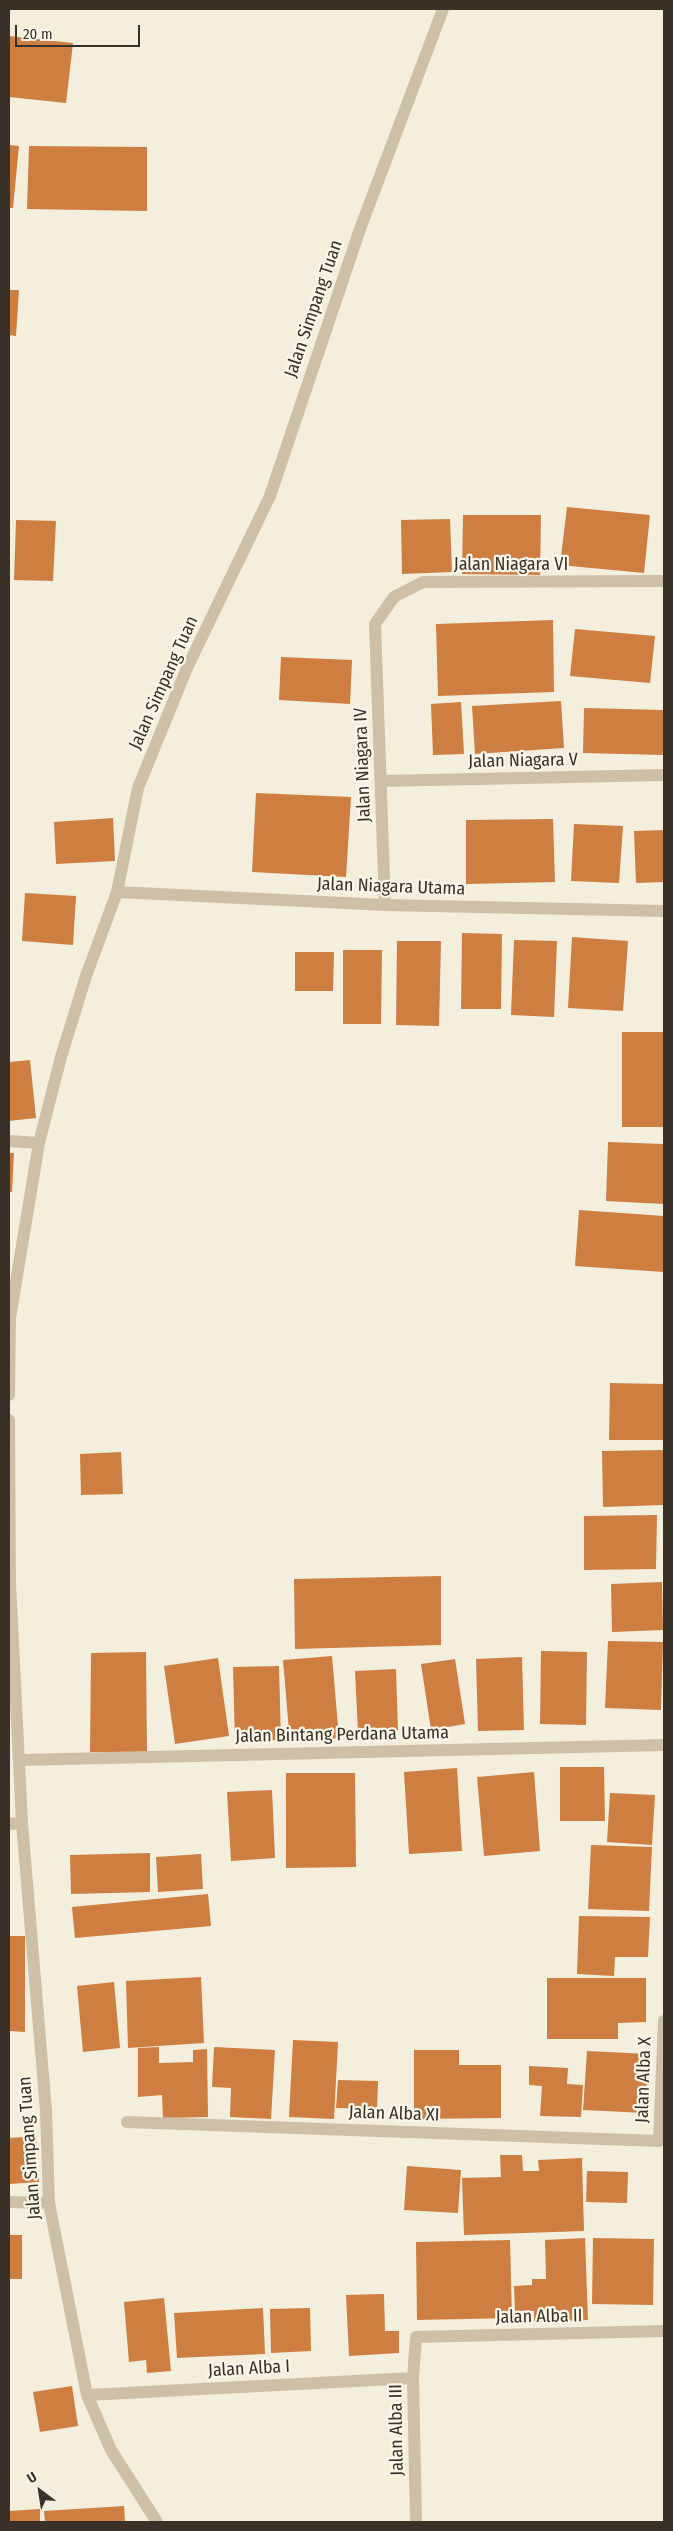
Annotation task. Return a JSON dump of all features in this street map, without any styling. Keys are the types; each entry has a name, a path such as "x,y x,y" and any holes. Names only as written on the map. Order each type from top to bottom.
{"street":[{"name":"Jalan Simpang Tuan","path":"9,1395 10,1318 39,1143 61,1057 80,994 118,892 138,788 187,668 270,496 360,229 443,9"},
{"name":"Jalan Niagara VI","path":"375,624 394,597 423,582 664,581"},
{"name":"Jalan Niagara IV","path":"375,624 386,905"},
{"name":"Jalan Niagara V","path":"382,781 664,775"},
{"name":"Jalan Niagara Utama","path":"118,892 386,905 664,911"},
{"path":"9,1141 39,1143"},
{"name":"Jalan Simpang Tuan","path":"9,1420 10,1583 22,1823 46,2111 49,2203 87,2395 111,2450 157,2522"},
{"name":"Jalan Bintang Perdana Utama","path":"20,1760 664,1745"},
{"path":"9,1824 22,1823"},
{"name":"Jalan Alba X","path":"659,2140 664,2021"},
{"name":"Jalan Alba XI","path":"127,2122 659,2140"},
{"path":"9,2202 49,2203"},
{"name":"Jalan Alba II","path":"416,2337 664,2331"},
{"name":"Jalan Alba III","path":"416,2337 413,2378 416,2522"},
{"name":"Jalan Alba I","path":"87,2395 413,2378"}],"building":[{"path":"9,36 73,43 66,103 9,97"},
{"path":"9,145 19,146 13,208 9,208"},
{"path":"29,146 147,147 147,211 27,209"},
{"path":"9,290 19,290 16,336 9,335"},
{"path":"567,507 650,515 644,573 560,565"},
{"path":"463,515 541,515 540,575 462,574"},
{"path":"450,519 452,572 402,574 401,520"},
{"path":"16,520 56,521 53,581 14,580"},
{"path":"553,620 554,692 438,696 436,624"},
{"path":"575,629 655,636 650,683 570,676"},
{"path":"281,657 352,660 350,704 279,700"},
{"path":"561,701 564,748 475,754 472,706"},
{"path":"461,702 464,754 433,755 431,704"},
{"path":"584,708 664,710 664,755 583,753"},
{"path":"256,793 351,797 346,877 252,872"},
{"path":"113,818 115,861 56,864 54,822"},
{"path":"553,819 555,882 466,884 466,820"},
{"path":"574,824 623,826 619,883 571,881"},
{"path":"664,830 664,882 636,883 634,831"},
{"path":"25,893 76,896 73,945 22,941"},
{"path":"462,933 502,934 501,1009 461,1009"},
{"path":"572,937 628,941 623,1011 568,1008"},
{"path":"514,940 557,941 554,1017 511,1015"},
{"path":"397,941 441,941 439,1026 396,1025"},
{"path":"343,950 382,950 381,1024 343,1024"},
{"path":"295,952 334,952 333,991 295,991"},
{"path":"622,1032 664,1032 664,1127 622,1127"},
{"path":"30,1060 36,1118 9,1121 9,1062"},
{"path":"608,1142 664,1144 664,1204 606,1201"},
{"path":"9,1153 14,1153 12,1192 9,1192"},
{"path":"579,1210 664,1216 664,1272 575,1266"},
{"path":"610,1383 664,1384 664,1440 609,1440"},
{"path":"664,1450 664,1505 603,1507 602,1451"},
{"path":"121,1452 123,1494 81,1495 80,1454"},
{"path":"657,1515 656,1569 584,1570 584,1516"},
{"path":"441,1576 441,1645 295,1649 294,1579"},
{"path":"662,1582 663,1630 612,1632 611,1584"},
{"path":"608,1641 663,1642 661,1710 605,1708"},
{"path":"541,1651 587,1652 586,1725 540,1724"},
{"path":"146,1652 147,1752 90,1752 91,1653"},
{"path":"332,1656 339,1738 290,1743 283,1660"},
{"path":"522,1657 524,1730 478,1731 476,1659"},
{"path":"218,1658 229,1736 175,1744 164,1666"},
{"path":"455,1659 465,1724 431,1730 421,1664"},
{"path":"279,1666 281,1740 235,1742 233,1667"},
{"path":"396,1669 398,1730 358,1732 355,1671"},
{"path":"560,1767 604,1767 605,1821 560,1821"},
{"path":"457,1768 462,1851 409,1854 404,1772"},
{"path":"534,1772 540,1851 484,1856 477,1777"},
{"path":"286,1773 355,1773 356,1867 286,1868"},
{"path":"272,1790 275,1858 231,1861 227,1792"},
{"path":"610,1793 655,1795 652,1845 607,1842"},
{"path":"591,1845 652,1847 649,1911 588,1909"},
{"path":"150,1853 150,1892 71,1894 70,1855"},
{"path":"201,1854 203,1889 158,1892 156,1857"},
{"path":"208,1894 211,1926 75,1938 72,1907"},
{"path":"579,1916 650,1917 648,1957 615,1957 614,1976 577,1974"},
{"path":"9,1936 25,1936 25,2032 9,2031"},
{"path":"201,1977 204,2043 128,2048 126,1981"},
{"path":"547,1978 646,1978 646,2022 618,2023 618,2039 547,2039"},
{"path":"114,1982 120,2048 83,2052 77,1986"},
{"path":"293,2040 338,2042 334,2119 289,2117"},
{"path":"159,2047 159,2063 193,2062 193,2050 207,2049 208,2117 163,2118 162,2095 138,2097 138,2048"},
{"path":"214,2047 275,2050 271,2119 230,2117 231,2088 212,2087"},
{"path":"414,2050 459,2050 459,2065 501,2065 501,2118 414,2119"},
{"path":"587,2051 649,2054 645,2113 583,2110"},
{"path":"529,2066 568,2068 567,2084 583,2085 581,2117 540,2116 542,2086 529,2085"},
{"path":"338,2080 378,2081 377,2109 336,2108"},
{"path":"36,2136 39,2182 9,2184 9,2138"},
{"path":"500,2155 522,2155 523,2171 539,2171 538,2160 582,2158 584,2231 464,2235 462,2178 501,2177"},
{"path":"407,2166 461,2170 458,2213 404,2210"},
{"path":"587,2171 628,2172 627,2203 586,2202"},
{"path":"9,2235 22,2235 22,2279 9,2279"},
{"path":"585,2238 588,2320 534,2322 534,2311 515,2311 514,2286 532,2285 532,2279 546,2279 545,2240"},
{"path":"593,2238 654,2239 653,2305 592,2304"},
{"path":"510,2240 512,2318 417,2320 416,2242"},
{"path":"384,2294 385,2331 399,2331 399,2353 349,2356 346,2295"},
{"path":"164,2298 171,2371 147,2373 146,2360 129,2362 124,2302"},
{"path":"263,2308 265,2354 177,2358 174,2313"},
{"path":"310,2308 311,2351 271,2353 270,2309"},
{"path":"72,2386 78,2426 40,2432 33,2392"},
{"path":"124,2506 125,2522 45,2522 44,2511"},
{"path":"40,2509 40,2522 9,2522 9,2511"}]}
